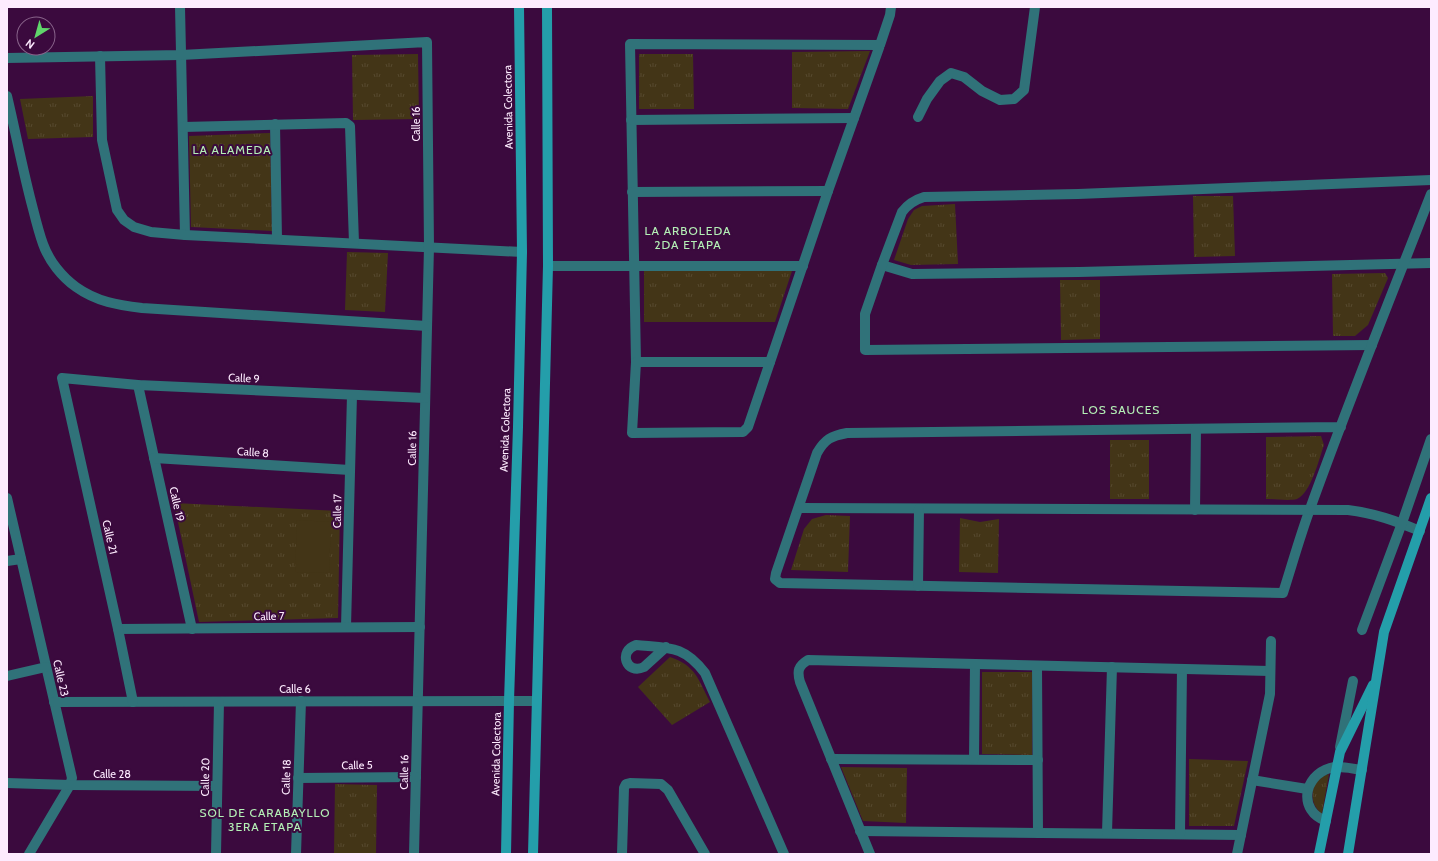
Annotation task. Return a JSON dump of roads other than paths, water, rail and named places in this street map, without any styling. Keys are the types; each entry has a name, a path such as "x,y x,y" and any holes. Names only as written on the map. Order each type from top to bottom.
{"street":[{"path":"180,7 185,234"},
{"name":"Avenida Colectora","path":"506,854 508,701 518,427 522,252 519,7"},
{"path":"533,854 548,266 547,7"},
{"path":"880,44 630,44 636,362 632,433 743,432 748,427 828,191 854,118 880,44 890,15 891,7"},
{"path":"918,117 927,99 940,81 950,73 964,77 982,92 1000,100 1014,99 1024,90 1035,7"},
{"name":"Calle 16","path":"181,55 427,42 427,326 414,854"},
{"path":"7,58 181,55"},
{"path":"100,56 102,140 117,210 124,220 134,227 151,232 522,252"},
{"path":"7,96 30,197 43,245 53,263 64,276 77,288 87,294 112,304 142,308 427,326"},
{"path":"631,120 854,118"},
{"path":"183,127 346,123 350,126 354,243"},
{"path":"275,124 277,239"},
{"path":"1372,345 865,350 865,314 902,212 907,205 924,197 1078,194 1431,180"},
{"path":"632,192 828,191"},
{"path":"1341,427 847,432 834,435 823,442 817,453 775,579 780,583 1283,593 1310,510 1431,194"},
{"path":"882,265 912,274 1071,272 1431,263"},
{"path":"548,266 803,266"},
{"path":"636,362 770,362"},
{"name":"Calle 9","path":"62,378 138,385 425,398"},
{"name":"Calle 21","path":"62,378 118,629 132,702"},
{"name":"Calle 19","path":"138,385 192,628"},
{"name":"Calle 17","path":"346,627 352,395"},
{"path":"1195,510 1196,429"},
{"path":"1362,630 1402,523 1431,439"},
{"name":"Calle 8","path":"154,458 350,470"},
{"name":"Calle 23","path":"7,498 72,778 70,785"},
{"path":"1348,854 1384,632 1431,498"},
{"path":"799,508 1348,510 1365,512 1402,523 1420,531"},
{"path":"918,586 919,509"},
{"path":"7,561 21,558"},
{"name":"Calle 7","path":"118,629 420,627"},
{"path":"1237,854 1270,694 1271,641"},
{"path":"666,647 679,650 688,655 697,662 705,673 784,854"},
{"path":"870,854 797,674 798,668 802,663 808,660 1270,671"},
{"path":"974,664 974,759"},
{"path":"1037,666 1038,833"},
{"path":"1107,833 1112,667"},
{"path":"7,676 46,668"},
{"path":"1180,834 1182,669"},
{"path":"1340,752 1377,676"},
{"path":"1319,854 1353,681"},
{"name":"Calle 6","path":"54,702 536,700"},
{"name":"Calle 18","path":"296,854 301,701"},
{"name":"Calle 20","path":"216,854 219,702"},
{"path":"831,759 1038,760"},
{"path":"1326,821 1314,814 1309,807 1307,789 1310,782 1323,770 1337,767 1362,770"},
{"name":"Calle 5","path":"298,778 416,777"},
{"path":"1252,780 1307,789"},
{"name":"Calle 28","path":"7,783 217,786"},
{"path":"622,854 624,788 626,784 630,783 661,784 668,790 705,854"},
{"path":"29,854 70,785"},
{"path":"860,831 1241,835"}],"district":[{"name":"LA ALAMEDA","path":"232,149"},
{"name":"LA ARBOLEDA 2DA ETAPA","path":"688,237"},
{"name":"LOS SAUCES","path":"1121,409"},
{"name":"SOL DE CARABAYLLO 3ERA ETAPA","path":"265,819"}]}
